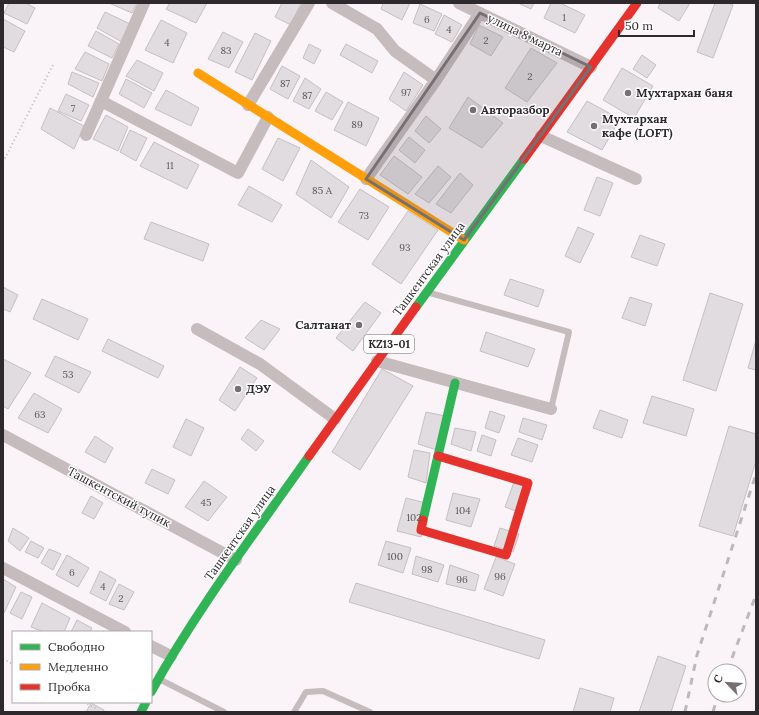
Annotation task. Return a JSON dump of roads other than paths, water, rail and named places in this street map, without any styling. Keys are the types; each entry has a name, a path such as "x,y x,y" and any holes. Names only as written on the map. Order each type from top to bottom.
{"main road":[{"name":"Ташкентская улица","path":"152,690 171,656 335,418 637,3"},
{"path":"198,73 464,240"},
{"path":"438,456 528,483 506,556 421,530 438,456 455,383"},
{"path":"141,712 146,703"}],"street":[{"path":"86,135 144,3"},
{"path":"248,105 309,3"},
{"path":"332,3 377,29 395,51 436,80"},
{"name":"улица 8 марта","path":"459,3 591,67"},
{"path":"366,179 436,80 480,13"},
{"path":"101,101 238,172 268,117"},
{"path":"541,136 636,180"},
{"path":"197,329 260,364 335,418"},
{"path":"377,361 551,409"},
{"name":"Ташкентский тупик","path":"3,435 236,560"},
{"path":"3,568 123,631"},
{"path":"152,646 171,656"}],"lane":[{"path":"427,292 569,332 551,409"},
{"path":"158,679 224,712"},
{"path":"294,712 306,692 323,691 370,712"}],"railway":[{"path":"685,712 697,655 756,474"},
{"path":"730,663 756,595"},
{"path":"713,712 716,703"}],"place":[{"name":"Мухтархан баня","path":"628,93"},
{"name":"Авторазбор","path":"473,110"},
{"name":"Мухтархан кафе (LOFT)","path":"594,126"},
{"name":"Салтанат","path":"359,325"},
{"name":"ДЭУ","path":"238,389"}]}
